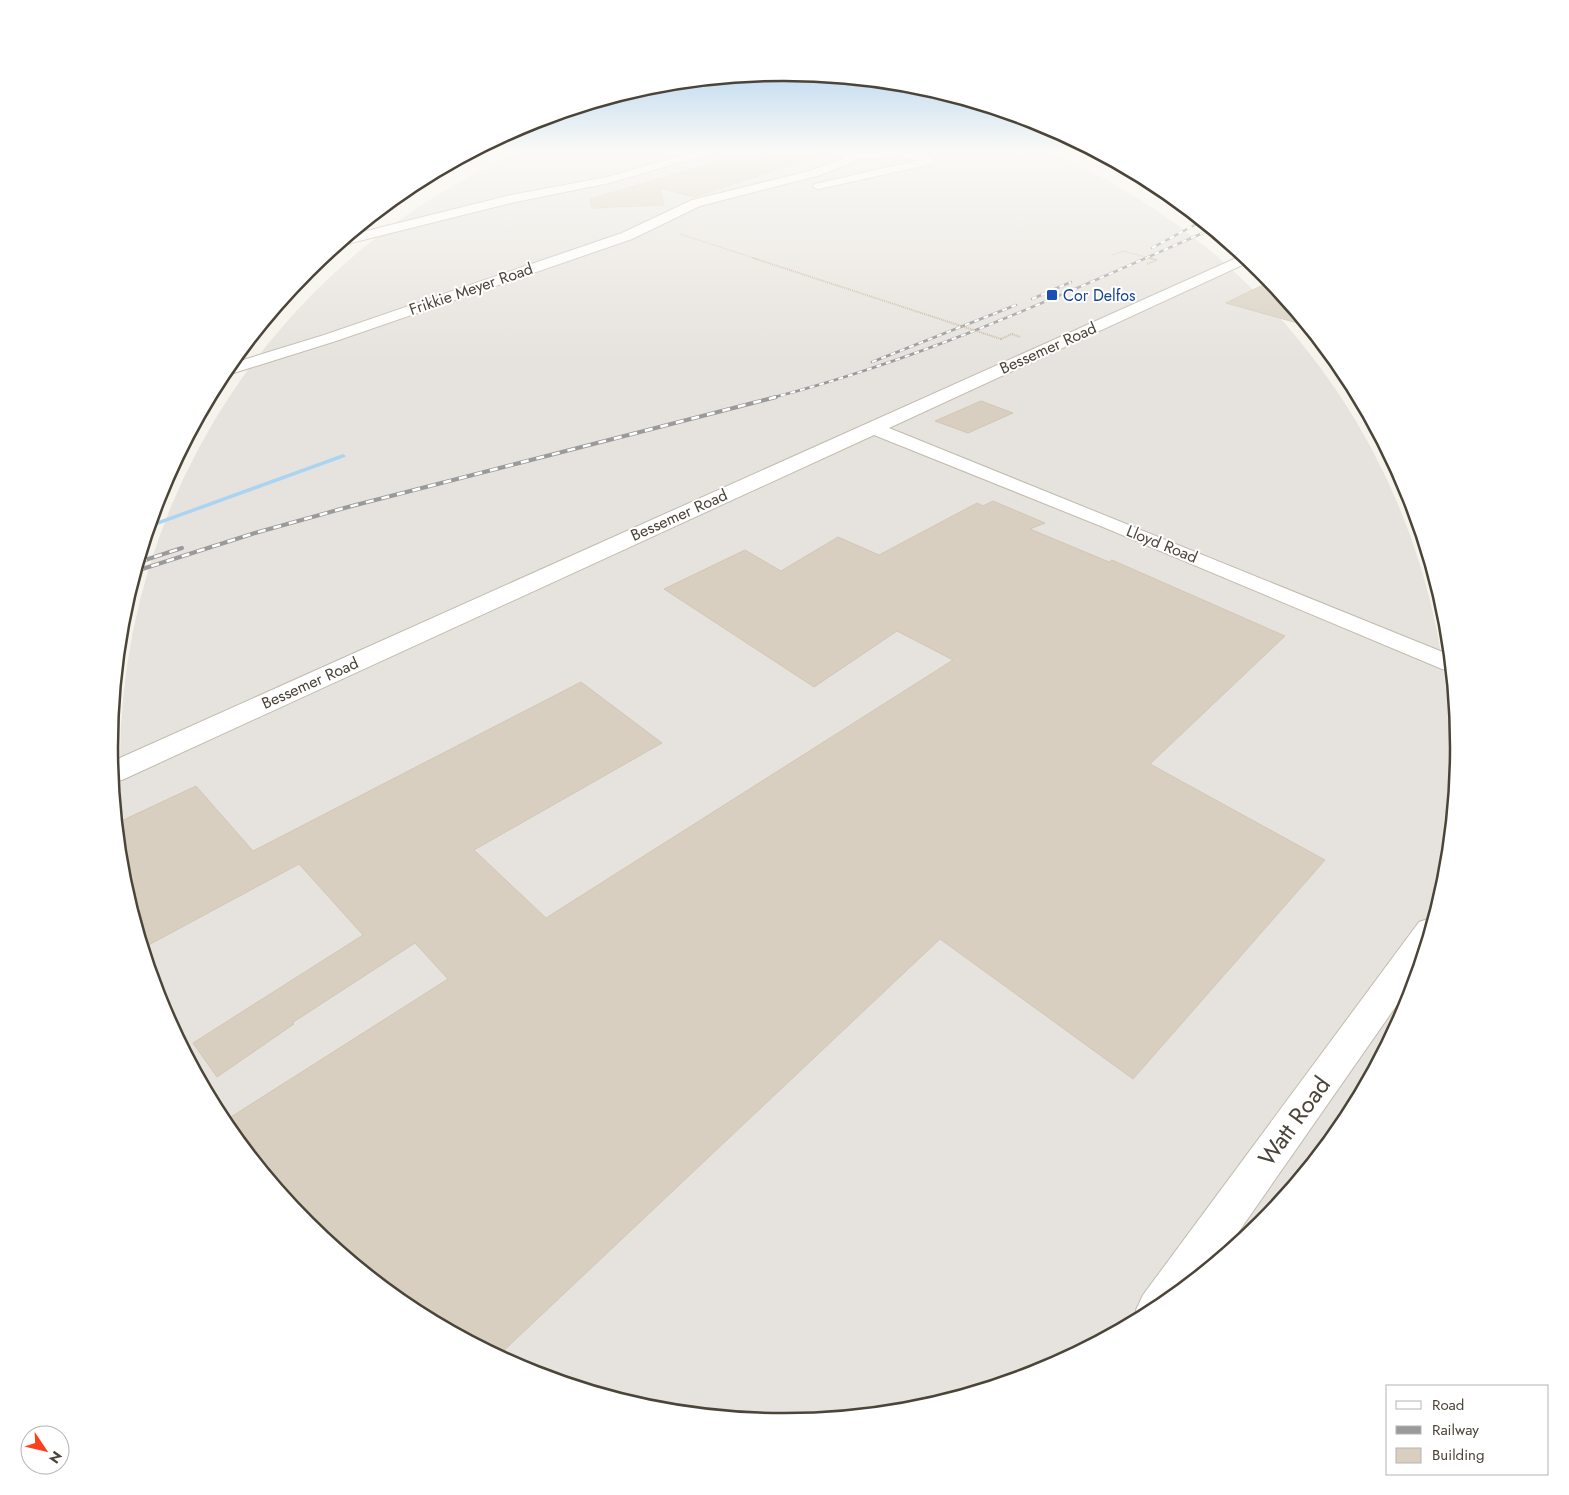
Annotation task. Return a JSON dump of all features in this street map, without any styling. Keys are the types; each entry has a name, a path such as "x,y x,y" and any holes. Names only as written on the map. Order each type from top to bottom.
{"street":[{"path":"356,238 422,221"},
{"name":"Frikkie Meyer Road","path":"238,367 330,338 627,236 658,221"},
{"path":"627,236 678,229"},
{"name":"Bessemer Road","path":"119,770 1240,261"},
{"name":"Frikkie Meyer Road","path":"229,381 330,338"},
{"name":"Lloyd Road","path":"871,427 1110,523 1445,662"},
{"name":"Watt Road","path":"1175,1287 1420,947"}],"path":[{"path":"678,229 1001,339"},
{"path":"1113,255 1123,251 1157,260 1147,264"}],"shaded area":[{"path":"399,221 1171,221 1207,248 1255,292 1299,340 1338,392 1372,448 1400,507 1422,569 1437,632 1447,697 1450,762 1448,798 1438,877 1428,920 1400,1002 1382,1042 1338,1118 1313,1153 1256,1219 1224,1248 1190,1276 1118,1324 1079,1345 999,1378 957,1391 871,1408 784,1414 741,1412 655,1401 612,1391 530,1363 490,1345 414,1301 379,1276 313,1219 284,1187 256,1153 208,1081 187,1042 154,962 141,920 131,877 124,833 120,762 123,697 133,632 148,569 170,507 198,448 232,392 271,340 315,292 363,248"}],"building":[{"path":"1264,285 1297,323 1226,303"},
{"path":"981,401 1013,413 968,433 935,421"},
{"path":"993,501 1045,523 1030,529 1109,562 1112,560 1285,636 1150,764 1325,860 1133,1079 940,939 503,1351 451,1324 379,1276 313,1219 256,1153 231,1117 448,979 415,943 292,1023 294,1024 217,1077 193,1043 363,935 299,864 149,945 131,877 123,820 196,786 253,851 581,682 662,743 474,850 546,918 953,660 897,631 814,687 664,589 745,550 781,571 838,537 879,555 977,503 983,506"}],"waterway":[{"path":"158,523 343,456"}],"railway":[{"path":"1152,248 1196,224"},
{"path":"771,398 828,382 940,344 1050,300 1206,232"},
{"path":"1032,299 1071,282"},
{"path":"872,362 1016,305"},
{"path":"143,569 255,533 348,507 776,397"},
{"path":"146,560 182,548"}],"place":[{"name":"Cor Delfos","path":"1052,295"}]}
